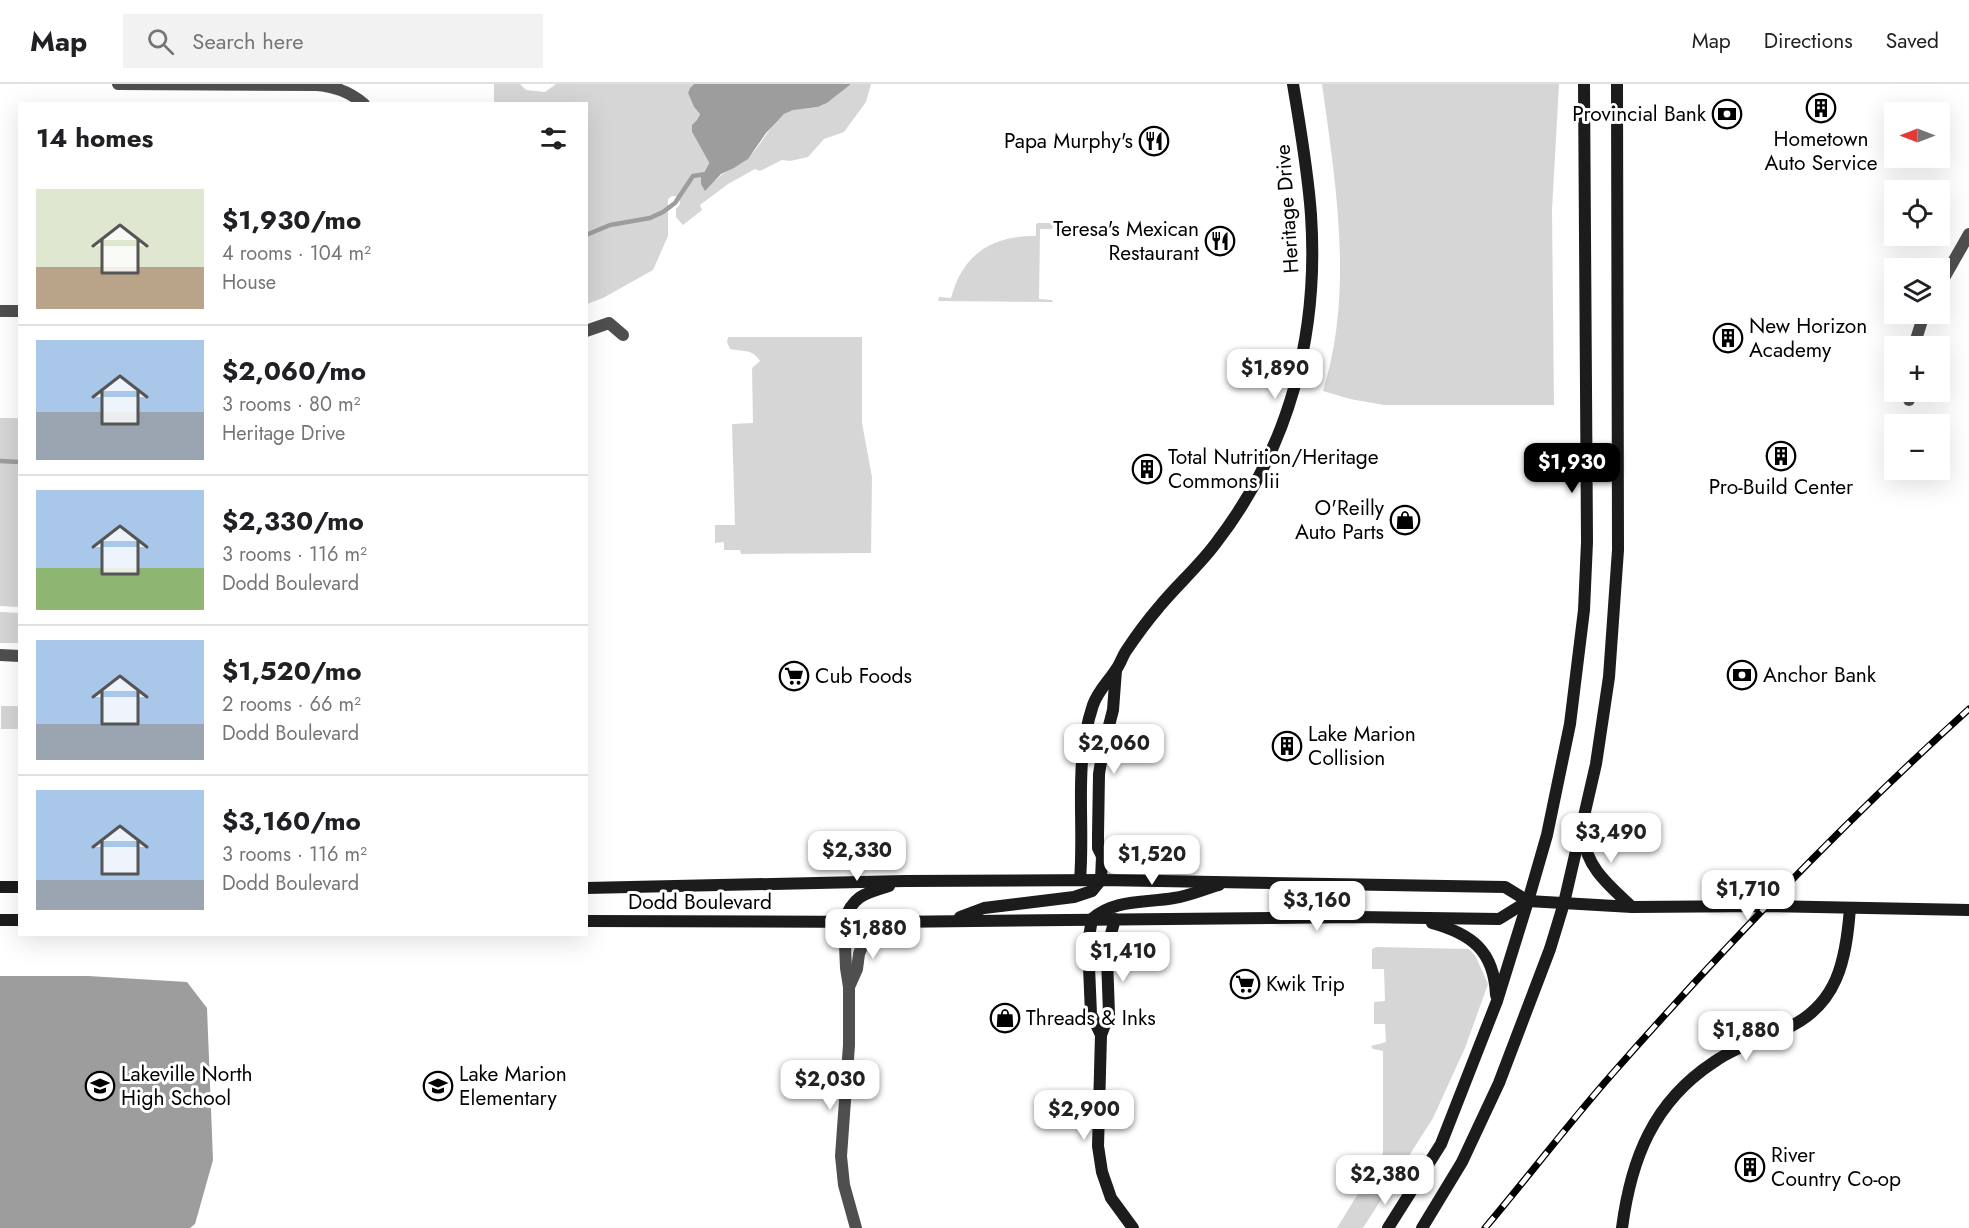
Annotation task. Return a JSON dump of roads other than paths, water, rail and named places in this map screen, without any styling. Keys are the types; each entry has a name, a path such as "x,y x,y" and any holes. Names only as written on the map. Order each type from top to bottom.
{"main road":[{"name":"Heritage Drive","path":"1080,880 1082,857 1080,781 1085,735 1098,691 1116,670 1147,622 1210,551 1238,512 1272,450 1294,392 1303,359 1308,327 1313,255 1311,211 1293,84"},
{"path":"1388,1228 1441,1144 1497,1001 1547,835 1564,758 1579,659 1587,542 1584,84"},
{"path":"1422,1228 1462,1162 1499,1083 1550,949 1584,823 1596,764 1609,677 1618,550 1617,84"},
{"name":"Heritage Drive","path":"1101,880 1102,856 1098,848 1099,774 1113,710 1116,670"},
{"path":"1584,823 1586,853 1591,863 1632,907"},
{"path":"943,921 984,908 1074,897 1092,891 1101,880"},
{"path":"844,922 848,908 857,899 905,881"},
{"name":"Dodd Boulevard","path":"588,888 905,881 1229,882 1505,887 1528,901 1632,907 1969,910"},
{"path":"1101,1035 1091,1014 1088,943 1092,919 1100,912 1114,906 1176,898 1229,882"},
{"path":"0,887 18,887"},
{"name":"Dodd Boulevard","path":"588,921 886,922 1357,917 1499,919 1528,901"},
{"path":"1622,1228 1627,1194 1635,1166 1656,1119 1690,1079 1715,1061 1786,1029 1806,1018 1821,1003 1835,982 1845,957 1850,908"},
{"path":"1414,918 1455,930 1473,940 1484,951 1491,968 1497,1001"},
{"path":"1115,919 1107,958 1109,1014 1101,1035 1098,1146 1102,1172 1111,1198 1133,1228"},
{"path":"0,920 18,920"}],"street":[{"path":"118,84 316,85 338,88 362,102"},
{"path":"1950,267 1969,234"},
{"path":"0,311 18,311"},
{"path":"588,330 609,323 623,336"},
{"path":"0,656 18,656"},
{"path":"844,922 849,987 849,1056 841,1156 844,1185 856,1228"},
{"path":"849,987 857,969 859,954 866,936 886,922"}],"waterway":[{"path":"588,234 610,225 650,218 663,212 675,203 693,176 706,174 713,161"},
{"path":"0,461 18,462"}],"railway":[{"path":"1485,1228 1597,1092 1698,979 1876,796 1969,709"}],"place":[{"name":"Hometown Auto Service","path":"1821,108"},
{"name":"Provincial Bank","path":"1727,114"},
{"name":"Papa Murphy's","path":"1154,141"},
{"name":"Teresa's Mexican Restaurant","path":"1220,241"},
{"name":"New Horizon Academy","path":"1728,338"},
{"name":"Pro-Build Center","path":"1781,456"},
{"name":"Total Nutrition/Heritage Commons Iii","path":"1147,469"},
{"name":"O'Reilly Auto Parts","path":"1405,520"},
{"name":"Anchor Bank","path":"1742,675"},
{"name":"Cub Foods","path":"794,676"},
{"name":"Lake Marion Collision","path":"1287,746"},
{"name":"Kwik Trip","path":"1245,984"},
{"name":"Threads & Inks","path":"1005,1018"},
{"name":"Lakeville North High School","path":"100,1086"},
{"name":"Lake Marion Elementary","path":"438,1086"},
{"name":"River Country Co-op","path":"1750,1167"}]}
